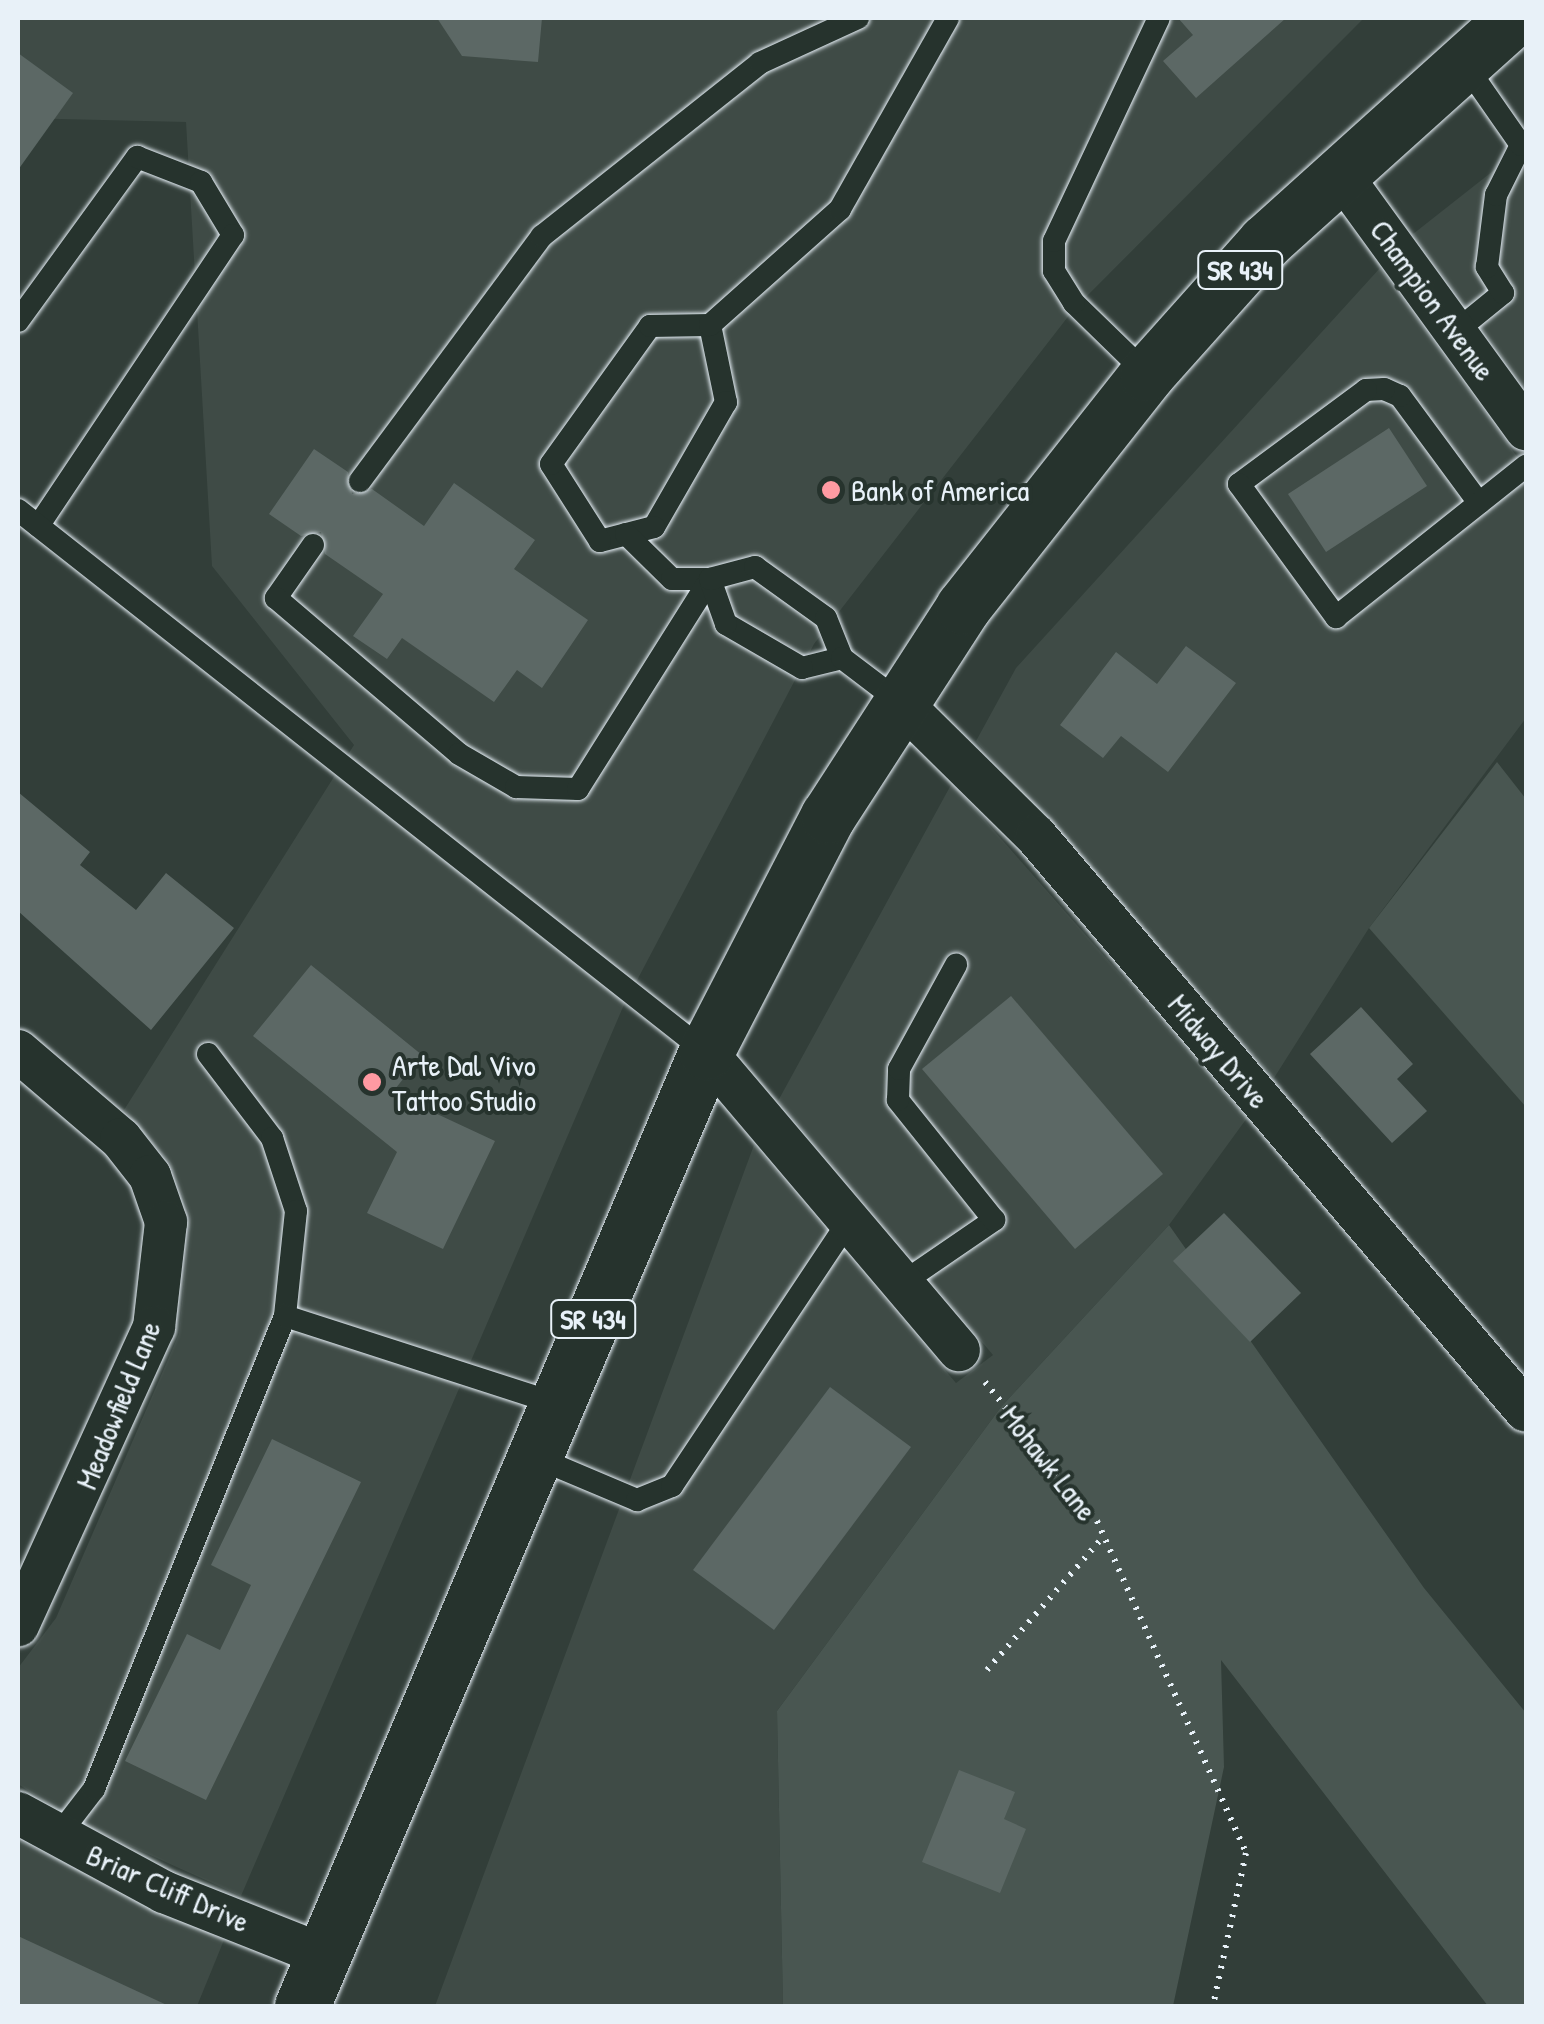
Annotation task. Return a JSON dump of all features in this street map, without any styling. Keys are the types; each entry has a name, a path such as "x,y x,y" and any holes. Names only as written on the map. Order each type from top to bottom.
{"main road":[{"name":"SR 434","path":"302,2006 706,1052 828,816 900,702 1030,517 1147,374 1339,172 1514,18"}],"street":[{"name":"Champion Avenue","path":"1339,172 1526,428"},
{"name":"Midway Drive","path":"900,702 1036,836 1526,1411"},
{"name":"Meadowfield Lane","path":"18,1050 121,1139 150,1176 166,1222 154,1327 18,1626"},
{"path":"706,1052 958,1350"},
{"name":"Briar Cliff Drive","path":"18,1813 57,1837 324,1955"}],"lane":[{"path":"360,480 542,236 760,63 858,18"},
{"path":"710,325 726,402 654,527 600,541 551,464 650,326 710,325 840,209 948,18"},
{"path":"1147,374 1074,303 1054,271 1054,241 1159,18"},
{"path":"1456,332 1503,292 1487,267 1496,195 1521,145 1463,62"},
{"path":"18,321 137,157 201,182 233,235 38,526"},
{"path":"1479,503 1400,396 1384,389 1366,390 1239,484 1336,618 1526,466"},
{"path":"18,510 706,1052"},
{"path":"626,534 672,579 710,579 755,567 826,618 842,658 900,702"},
{"path":"313,545 276,598 459,754 516,787 578,789 710,579"},
{"path":"710,579 726,624 802,668 842,658"},
{"path":"902,1283 994,1220 898,1100 898,1069 956,965"},
{"path":"57,1837 94,1790 284,1316 296,1211 272,1138 208,1054"},
{"path":"534,1457 637,1500 672,1486 849,1221"},
{"path":"284,1316 557,1404"}],"path":[{"name":"Mohawk Lane","path":"958,1350 1104,1536 1246,1853 1213,2006"},
{"path":"986,1670 1104,1536"}],"shaded area":[{"path":"18,18 1364,18 1074,309 814,644 623,1007 241,1896 77,1822 18,1784 18,1668 56,1618 179,1334 190,1216 170,1163 124,1110 354,745 212,566 186,122 18,118"},
{"path":"1526,145 1526,389 1413,234"},
{"path":"1380,268 1526,469 1526,718 1369,928 1274,1078 976,741 1016,668"},
{"path":"1497,762 1526,799 1526,1107 1369,928"},
{"path":"952,783 1247,1118 1169,1225 1001,1407 777,1711 783,2006 435,2006 754,1145 956,1383 993,1355 778,1101"},
{"path":"1169,1225 1424,1588 1526,1713 1526,2006 1488,2006 1221,1660 1224,1767 1173,2006 783,2006 777,1711 1001,1407"},
{"path":"18,1840 224,1940 197,2006 18,2006"}],"building":[{"path":"437,18 542,18 538,62 462,56"},
{"path":"1178,18 1286,18 1196,98 1163,61 1193,35"},
{"path":"18,53 73,93 18,170"},
{"path":"1389,428 1427,486 1326,552 1288,494"},
{"path":"314,449 348,472 352,494 372,489 424,526 454,483 535,540 514,569 588,620 542,688 517,670 494,702 402,638 387,659 353,636 383,594 325,554 321,532 301,536 269,514"},
{"path":"1186,646 1236,683 1168,772 1121,736 1103,758 1060,725 1116,652 1157,684"},
{"path":"18,792 90,852 80,865 136,910 166,873 234,928 151,1030 18,911"},
{"path":"311,965 422,1055 392,1093 495,1141 443,1249 367,1213 397,1152 253,1036"},
{"path":"1011,996 1163,1174 1075,1249 922,1069"},
{"path":"1361,1007 1413,1064 1397,1079 1427,1111 1392,1143 1310,1054"},
{"path":"1224,1213 1301,1293 1250,1342 1173,1261"},
{"path":"830,1387 911,1447 774,1630 693,1570"},
{"path":"272,1439 361,1482 206,1800 125,1761 187,1634 220,1650 251,1585 211,1565"},
{"path":"959,1770 1015,1792 1004,1819 1026,1829 1000,1893 922,1862"},
{"path":"18,1936 169,2006 18,2006"}],"place":[{"name":"Bank of America","path":"831,490"},
{"name":"Arte Dal Vivo Tattoo Studio","path":"372,1082"}]}
